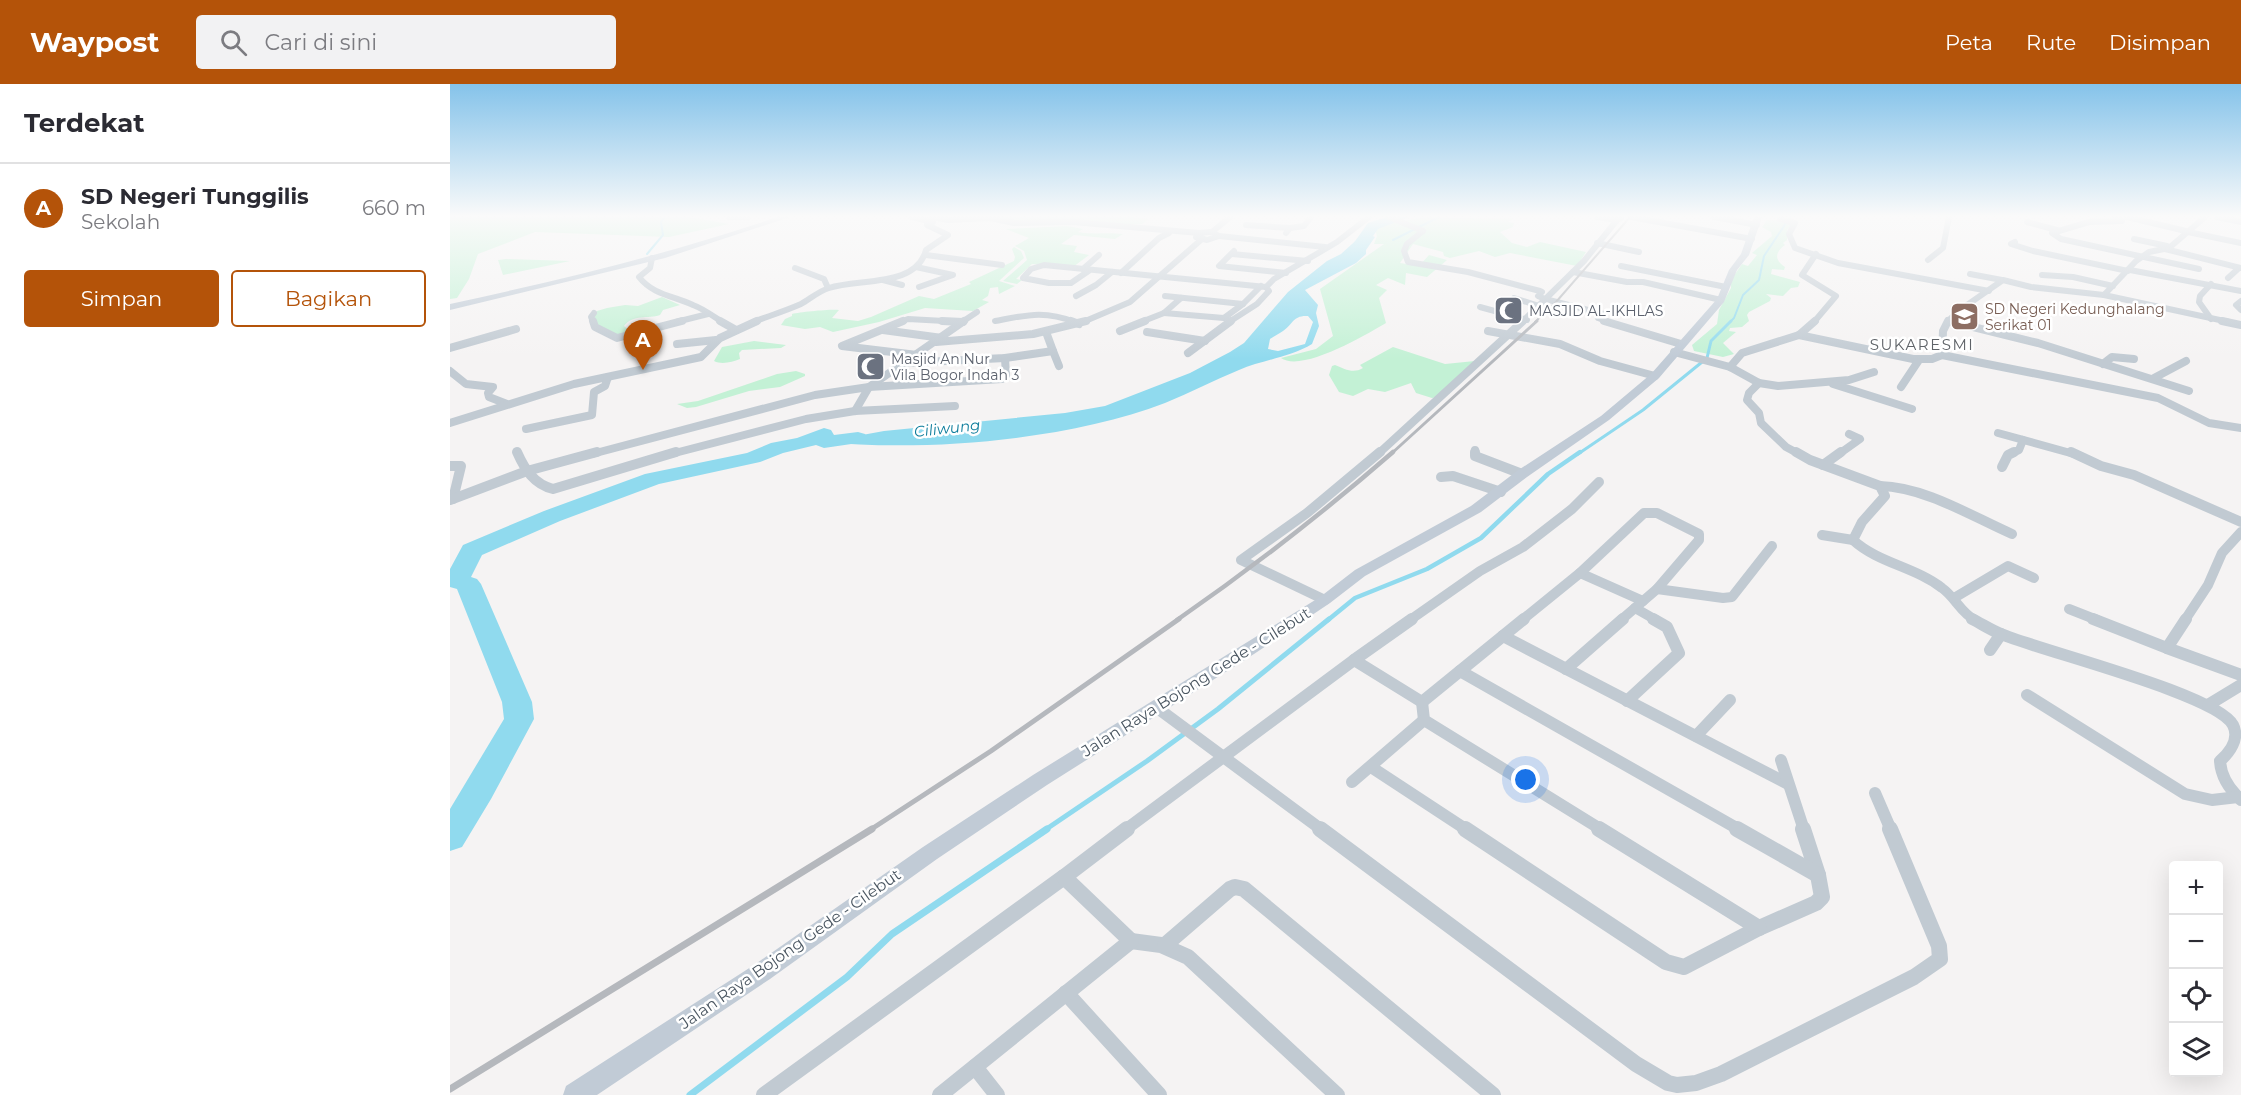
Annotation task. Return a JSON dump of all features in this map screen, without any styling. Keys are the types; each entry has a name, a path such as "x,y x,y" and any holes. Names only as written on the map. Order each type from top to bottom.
{"main road":[{"path":"450,307 628,264"},
{"name":"Jalan Raya Bojong Gede - Cilebut","path":"575,1095 762,972 930,853 1325,600 1360,573 1438,531 1501,492 1522,474 1605,418 1655,376 1679,350 1723,293 1736,264"}],"street":[{"path":"651,264 650,268 639,277 641,281 656,292 693,305 736,330"},
{"path":"677,344 716,340 802,303 828,288 883,280 919,264"},
{"path":"996,264 1002,265"},
{"path":"1091,264 1086,270 1076,282 1067,284 1023,278 1030,269 1044,265 1086,270 1264,287 1269,291 1258,306 1233,320 1188,353"},
{"path":"1121,273 1131,264"},
{"path":"882,330 939,340 993,339 1046,332 1079,324 1124,306 1172,264"},
{"path":"1164,313 1220,319 1274,279 1302,264"},
{"path":"1421,264 1468,272 1540,291 1542,292 1539,296 1542,302"},
{"path":"1325,600 1241,560 1307,513 1375,457 1474,365 1527,320 1579,264"},
{"path":"1730,367 1742,353 1774,345 1799,335 1810,327 1836,296 1802,275 1809,264"},
{"path":"1844,264 1989,291"},
{"path":"2096,264 2129,271 2210,278 2241,291"},
{"path":"2104,295 2135,264"},
{"path":"2178,264 2199,269"},
{"path":"2211,320 2199,302 2210,278 2220,264"},
{"path":"2225,264 2240,268"},
{"path":"1212,272 1219,266 1287,273"},
{"path":"1621,266 1658,273 1723,293"},
{"path":"916,267 953,275 919,287"},
{"path":"795,268 824,279 828,288"},
{"path":"2228,278 2240,268"},
{"path":"1076,296 1096,285 1112,272"},
{"path":"1573,272 1627,282 1643,282 1723,293"},
{"path":"1643,282 1658,273"},
{"path":"1970,274 2031,287 2104,295 2241,325"},
{"path":"2042,275 2073,277 2113,286"},
{"path":"883,280 902,285"},
{"path":"1942,356 1942,331 1958,310 2002,280"},
{"path":"1165,296 1243,304"},
{"path":"1120,331 1164,313 1181,298"},
{"path":"1514,298 1604,314 1598,318 1629,333 1730,367 1759,383 1786,386 1830,383 1874,372"},
{"path":"2241,301 2236,305 2241,310"},
{"path":"1480,307 1527,320"},
{"path":"1027,309 1056,315 1079,324"},
{"path":"855,411 869,387 977,312"},
{"path":"594,313 591,317 595,327 614,338 708,314"},
{"path":"995,321 1038,313"},
{"path":"917,355 842,346 908,319 963,321"},
{"path":"1950,321 2031,341 2121,371 2154,378 2189,391"},
{"path":"450,348 516,329"},
{"path":"1488,331 1567,346 1600,361 1655,376"},
{"path":"1046,332 1059,366"},
{"path":"1147,333 1205,341"},
{"path":"1799,335 1919,360 1942,356 2158,398 2174,403 2209,423 2228,428 2241,428"},
{"path":"450,423 574,384 701,357 708,353 716,340"},
{"path":"904,363 1005,358 1053,351"},
{"path":"2103,364 2112,357 2134,360"},
{"path":"451,500 526,471 815,395 869,387 1002,379 1006,376 1005,358"},
{"path":"1902,387 1919,360"},
{"path":"2154,378 2186,361"},
{"path":"450,371 466,384 492,387 488,393 490,398 507,405"},
{"path":"1837,375 1866,386"},
{"path":"526,429 592,415 594,392 605,386 609,377"},
{"path":"1759,383 1747,397 1749,404 1759,413 1761,423 1786,447 1823,465 1880,486 1900,487 2012,534"},
{"path":"1830,383 1912,409"},
{"path":"517,452 526,471 542,486 554,489 694,447 796,421 855,411 956,406"},
{"path":"690,428 694,447"},
{"path":"1998,433 2078,455 2095,463 2134,475 2241,522"},
{"path":"1823,465 1860,439 1849,434"},
{"path":"2002,467 2008,455 2019,450 2023,440"},
{"path":"1475,450 1475,456 1522,474"},
{"path":"450,466 461,466 451,500"},
{"path":"1441,477 1453,476 1501,492"},
{"path":"764,1095 1064,877 1216,751 1354,660 1480,571 1523,547 1572,508 1599,482"},
{"path":"1853,540 1858,526 1874,511 1885,496 1880,486"},
{"path":"1422,702 1580,573 1644,513 1657,513 1695,531 1700,537 1657,589 1566,669"},
{"path":"2167,648 2208,585 2222,553 2241,531"},
{"path":"1822,535 1853,540 1865,551 1924,577 1943,588 1969,617 2001,634 2148,682 2208,705 2225,716 2233,725 2234,745 2220,761 2220,771 2224,781 2240,799"},
{"path":"1657,589 1723,598 1732,597 1772,546"},
{"path":"1954,598 2004,567 2012,567 2034,578"},
{"path":"1580,573 1639,605 1667,627 1679,653 1627,700"},
{"path":"2069,609 2241,675"},
{"path":"1990,650 2001,634"},
{"path":"1503,636 1788,784"},
{"path":"1354,660 1422,702"},
{"path":"1460,671 1818,875"},
{"path":"2208,705 2241,685"},
{"path":"2027,695 2185,794 2215,800 2240,799"},
{"path":"1696,736 1730,700"},
{"path":"1422,702 1424,720"},
{"path":"1156,707 1644,1070 1676,1087 1696,1084 1721,1074 1914,976 1940,959 1939,946 1875,793"},
{"path":"1352,782 1424,720"},
{"path":"1424,720 1758,928"},
{"path":"1371,767 1666,962 1676,966 1691,964 1758,928 1816,903 1822,897 1818,875 1781,760"},
{"path":"1064,877 1131,941 1165,945 1188,957 1337,1095"},
{"path":"1165,945 1230,889 1235,887 1244,889 1492,1095"},
{"path":"940,1095 1131,941"},
{"path":"1066,993 1159,1095"},
{"path":"975,1067 997,1095"}],"green space":[{"path":"450,264 474,264 469,279 457,298 450,299"},
{"path":"499,264 555,264 503,275"},
{"path":"1007,264 1017,264 999,281 1015,286 999,294 998,287 990,288 988,296 982,300 989,302 973,311 925,308 879,322 833,332 820,327 805,329 781,325 792,314 823,310 839,310 832,318 858,321 919,296 934,299 971,284 969,282"},
{"path":"1022,264 1032,264 1016,279 1022,280 1017,284 1003,281"},
{"path":"1034,264 1077,264 1073,267"},
{"path":"1355,264 1419,266 1442,264 1427,277 1406,273 1405,285 1388,278 1376,285 1387,290 1379,298 1386,323 1350,343 1318,356 1291,361 1281,358 1316,349 1333,336 1320,289"},
{"path":"1742,264 1748,266 1782,264 1785,267 1784,270 1772,269 1771,274 1800,282 1798,287 1791,288 1783,296 1766,294 1771,298 1770,301 1749,312 1747,315 1749,321 1742,327 1730,328 1729,331 1736,332 1723,343 1734,354 1723,357 1694,351 1692,345 1717,324 1719,310 1731,288 1731,280"},
{"path":"662,297 680,305 663,310 660,315 628,322 624,326 631,332 627,334 605,334 592,318 597,311 607,308 625,305 638,306"},
{"path":"754,341 786,345 781,348 742,350 739,353 740,359 724,363 714,361 722,347"},
{"path":"1393,347 1445,364 1475,361 1442,396 1432,398 1416,393 1411,383 1385,392 1368,389 1353,396 1339,392 1329,375 1332,366 1352,371 1359,370 1363,368 1360,365"},
{"path":"796,371 805,376 780,387 749,391 696,407 687,408 677,404 698,401 777,374"}],"water":[{"path":"1323,264 1354,264 1305,290 1318,305 1316,313 1319,326 1312,344 1295,352 1239,370 1165,403 1127,416 1042,434 951,444 864,445 824,442 884,431 1065,413 1105,406 1190,373 1230,352 1244,343 1288,292","holes":["1308,316 1313,322 1305,344 1278,351 1268,349 1270,339 1283,331 1296,318"]}],"waterway":[{"path":"1578,454 1643,410 1707,358 1711,341 1734,318 1743,295 1759,280 1762,264"},
{"name":"Ciliwung","path":"450,837 480,790 519,719 517,702 468,584 456,581 472,550 552,516 653,479 753,458 778,447 801,444 824,434 824,442 858,438"},
{"path":"1328,620 1355,598 1427,569 1481,538 1548,474 1580,452"},
{"path":"1045,830 1147,761 1218,709 1329,619"},
{"path":"690,1095 847,977 892,934 1047,829"}],"railway":[{"path":"1535,322 1589,264"},
{"path":"1391,454 1537,321"},
{"path":"1177,620 1287,539 1393,452"},
{"path":"870,830 991,751 1179,619"},
{"path":"450,1089 872,829"}],"place":[{"name":"MASJID AL-IKHLAS","path":"1508,311"},
{"name":"SD Negeri Kedunghalang Serikat 01","path":"1964,317"},
{"name":"Masjid An Nur Vila Bogor Indah 3","path":"870,367"},
{"name":"SD Negeri Tunggilis","path":"643,370"}],"district":[{"name":"SUKARESMI","path":"1922,344"}]}
